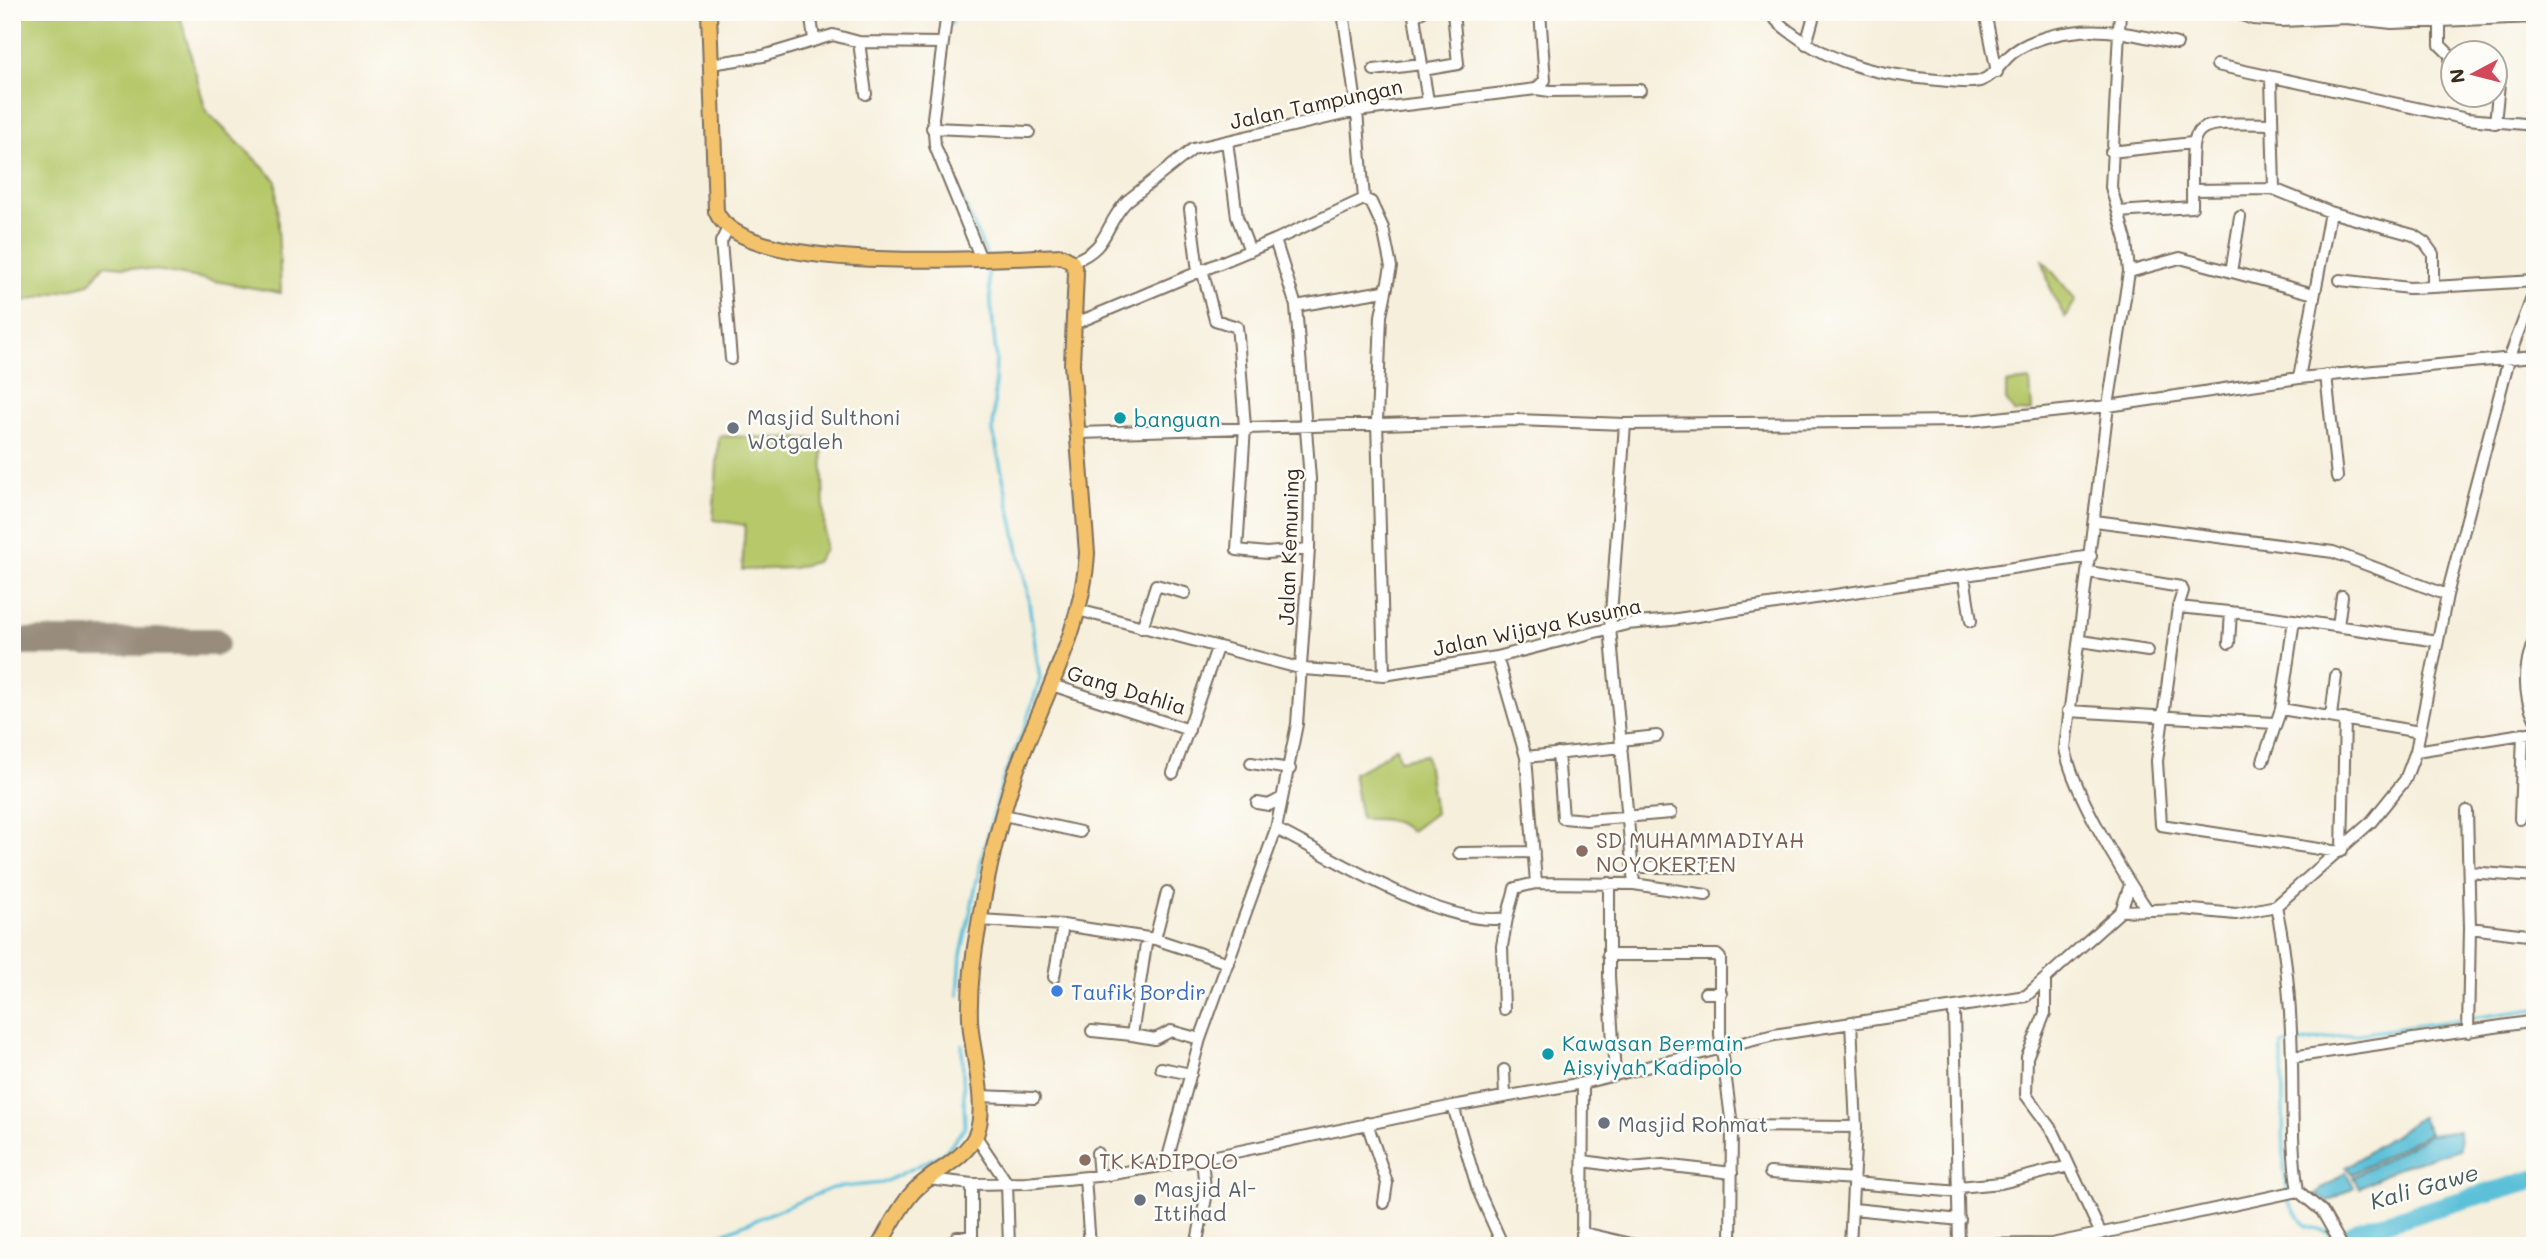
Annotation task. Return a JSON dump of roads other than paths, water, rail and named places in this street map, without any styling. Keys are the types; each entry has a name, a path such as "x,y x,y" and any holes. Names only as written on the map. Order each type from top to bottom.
{"main road":[{"path":"709,12 716,211 728,228 783,250 821,257 987,259 1061,256 1072,261 1076,273 1072,364 1087,555 1078,610 1052,685 1016,774 979,920 971,974 970,1019 979,1096 975,1135 965,1149 913,1191 878,1246"}],"street":[{"path":"810,12 814,39"},
{"path":"947,12 941,43 938,156 987,259"},
{"path":"1343,12 1357,111 1364,199 1376,209 1390,260 1391,274 1384,291 1377,422 1384,675"},
{"path":"1422,12 1415,16 1428,101"},
{"path":"1374,70 1458,64 1452,12"},
{"path":"1536,89 1545,80 1540,12"},
{"path":"1771,12 1780,24 1806,44 1845,65 1892,76 1979,81 1997,72 2010,55 2040,40 2072,32 2120,31 2177,44"},
{"path":"1806,44 1815,12"},
{"path":"1985,12 1997,72"},
{"path":"2120,12 2111,187 2126,240 2129,272 2109,406 2081,641 2068,711 2068,762 2130,885 2147,909"},
{"path":"2233,12 2253,19 2282,21 2346,15 2392,23 2499,15 2535,17"},
{"path":"2440,21 2440,38"},
{"path":"711,64 763,56 814,39 837,35 859,42 941,43"},
{"path":"859,42 866,94"},
{"path":"2217,65 2495,123 2535,125"},
{"path":"2271,77 2274,189"},
{"name":"Jalan Tampungan","path":"1072,261 1095,252 1117,211 1170,164 1194,149 1357,111 1428,101 1536,89 1640,90"},
{"path":"2495,123 2497,108"},
{"path":"2118,212 2192,207 2192,143 2198,131 2207,125 2272,124"},
{"path":"937,128 1029,132"},
{"path":"1227,141 1237,217 1250,251"},
{"path":"2111,152 2192,143"},
{"path":"2192,190 2274,189 2330,212 2413,235 2426,243 2433,254 2433,287"},
{"path":"1074,324 1250,251 1364,199"},
{"path":"1190,209 1200,270 1215,320 1237,327 1245,427 1237,550 1267,552 1309,549"},
{"path":"2299,378 2330,212"},
{"path":"2231,272 2240,217"},
{"path":"728,228 721,242 731,359"},
{"name":"Jalan Kemuning","path":"1166,1165 1200,1039 1276,829 1290,769 1303,669 1309,549 1307,425 1296,306 1275,240"},
{"path":"2129,272 2180,258 2314,294"},
{"path":"2340,280 2394,287 2535,281"},
{"path":"2121,911 2147,909 2236,914 2276,906 2340,851 2393,796 2405,779 2416,751 2446,595 2509,359 2535,290"},
{"path":"1296,306 1384,291"},
{"path":"1079,433 1377,422 1516,421 1625,424 1969,421 2109,406 2299,378 2535,356"},
{"path":"2326,375 2337,477"},
{"path":"1625,424 1611,628 1634,884"},
{"path":"2095,521 2333,552 2446,595"},
{"name":"Jalan Wijaya Kusuma","path":"1078,610 1303,669 1384,675 1497,657 1611,628 2091,556"},
{"path":"2089,572 2181,587 2183,591 2178,607 2157,761 2161,825 2340,851"},
{"path":"1964,576 1971,621"},
{"path":"1142,628 1156,585 1185,593"},
{"path":"2338,626 2342,596"},
{"path":"2178,607 2294,620 2438,641"},
{"path":"2229,643 2231,612"},
{"path":"2263,761 2281,709 2294,620"},
{"path":"2535,638 2529,656 2525,695 2535,719"},
{"path":"2081,641 2148,651"},
{"name":"Gang Dahlia","path":"1052,685 1189,730 1217,648"},
{"path":"1497,657 1526,757 1536,883"},
{"path":"2331,716 2336,676"},
{"path":"2281,709 2420,732"},
{"path":"2068,711 2274,723"},
{"path":"2340,851 2345,719"},
{"path":"1173,773 1189,730"},
{"path":"2416,751 2529,733 2520,819"},
{"path":"1526,757 1621,744 1657,736"},
{"path":"1558,753 1563,818 1628,818 1671,813"},
{"path":"1251,763 1290,769"},
{"path":"1257,803 1269,805 1282,798"},
{"path":"2467,811 2470,929 2466,1012 2468,1029"},
{"path":"1004,815 1080,832"},
{"path":"1276,829 1406,898 1464,914 1507,918"},
{"path":"1460,853 1534,852"},
{"path":"1633,867 1721,867"},
{"path":"2469,872 2535,877"},
{"path":"1504,1009 1502,946 1515,888 1536,883 1609,883 1706,895"},
{"path":"1609,883 1608,955 1615,1075"},
{"path":"928,1179 972,1184 1085,1178 1202,1159 1367,1123 1583,1083 1721,1048 1851,1022 1954,1009 2026,996 2045,982 2121,911 2130,885"},
{"path":"1132,1035 1151,939 1167,892"},
{"path":"2276,906 2283,936 2291,1047 2296,1191 2328,1218 2342,1246"},
{"path":"979,920 1063,925 1151,939 1228,963"},
{"path":"1054,976 1063,925"},
{"path":"2470,929 2535,936"},
{"path":"1608,955 1717,955 1721,964 1721,1048 1732,1126 1731,1246"},
{"path":"2045,982 2045,1013 2027,1057 2026,1095 2054,1133 2101,1234"},
{"path":"1705,993 1721,993"},
{"path":"1954,1009 1959,1246 2052,1244 2296,1191"},
{"path":"2291,1047 2535,1021"},
{"path":"1850,1246 1854,1209 1856,1127 1851,1022"},
{"path":"1092,1031 1155,1039 1171,1031 1200,1039"},
{"path":"1161,1068 1191,1074"},
{"path":"1504,1070 1505,1097"},
{"path":"1582,1246 1583,1083"},
{"path":"979,1096 1034,1098"},
{"path":"1453,1106 1478,1190 1503,1246"},
{"path":"1367,1123 1387,1183 1384,1203"},
{"path":"1732,1126 1856,1127"},
{"path":"975,1135 1007,1183 1009,1246"},
{"path":"1097,1153 1099,1176"},
{"path":"1196,1246 1206,1198 1202,1159"},
{"path":"1584,1161 1631,1168 1663,1165 1732,1173"},
{"path":"1770,1173 1959,1189 2001,1183 2069,1166"},
{"path":"1085,1178 1090,1246"},
{"path":"957,1237 972,1237 972,1184"},
{"path":"1854,1209 1960,1220"},
{"path":"1584,1233 1640,1246"}],"water":[{"path":"2421,1117 2429,1133 2352,1174 2346,1167"},
{"path":"2459,1131 2460,1149 2399,1167 2359,1188 2353,1177 2430,1135"},
{"path":"2346,1172 2354,1187 2328,1201 2315,1194"}],"waterway":[{"path":"951,24 954,12"},
{"path":"960,194 986,254"},
{"path":"958,995 961,955 982,857 1003,778 1024,729 1040,679 1027,589 993,431 996,356 987,261"},
{"path":"2330,1232 2306,1226 2289,1203 2284,1169 2282,1045 2535,1009"},
{"path":"692,1246 832,1188 882,1183 944,1153 965,1127 962,1045"},
{"name":"Kali Gawe","path":"2330,1246 2360,1230 2535,1179"},
{"path":"2337,1234 2371,1246"}],"place":[{"name":"banguan","path":"1120,418"},
{"name":"Masjid Sulthoni Wotgaleh","path":"733,428"},
{"name":"SD MUHAMMADIYAH NOYOKERTEN","path":"1582,851"},
{"name":"Taufik Bordir","path":"1057,991"},
{"name":"Kawasan Bermain Aisyiyah Kadipolo","path":"1548,1054"},
{"name":"Masjid Rohmat","path":"1604,1123"},
{"name":"TK KADIPOLO","path":"1085,1160"},
{"name":"Masjid Al- Ittihad","path":"1140,1200"}]}
